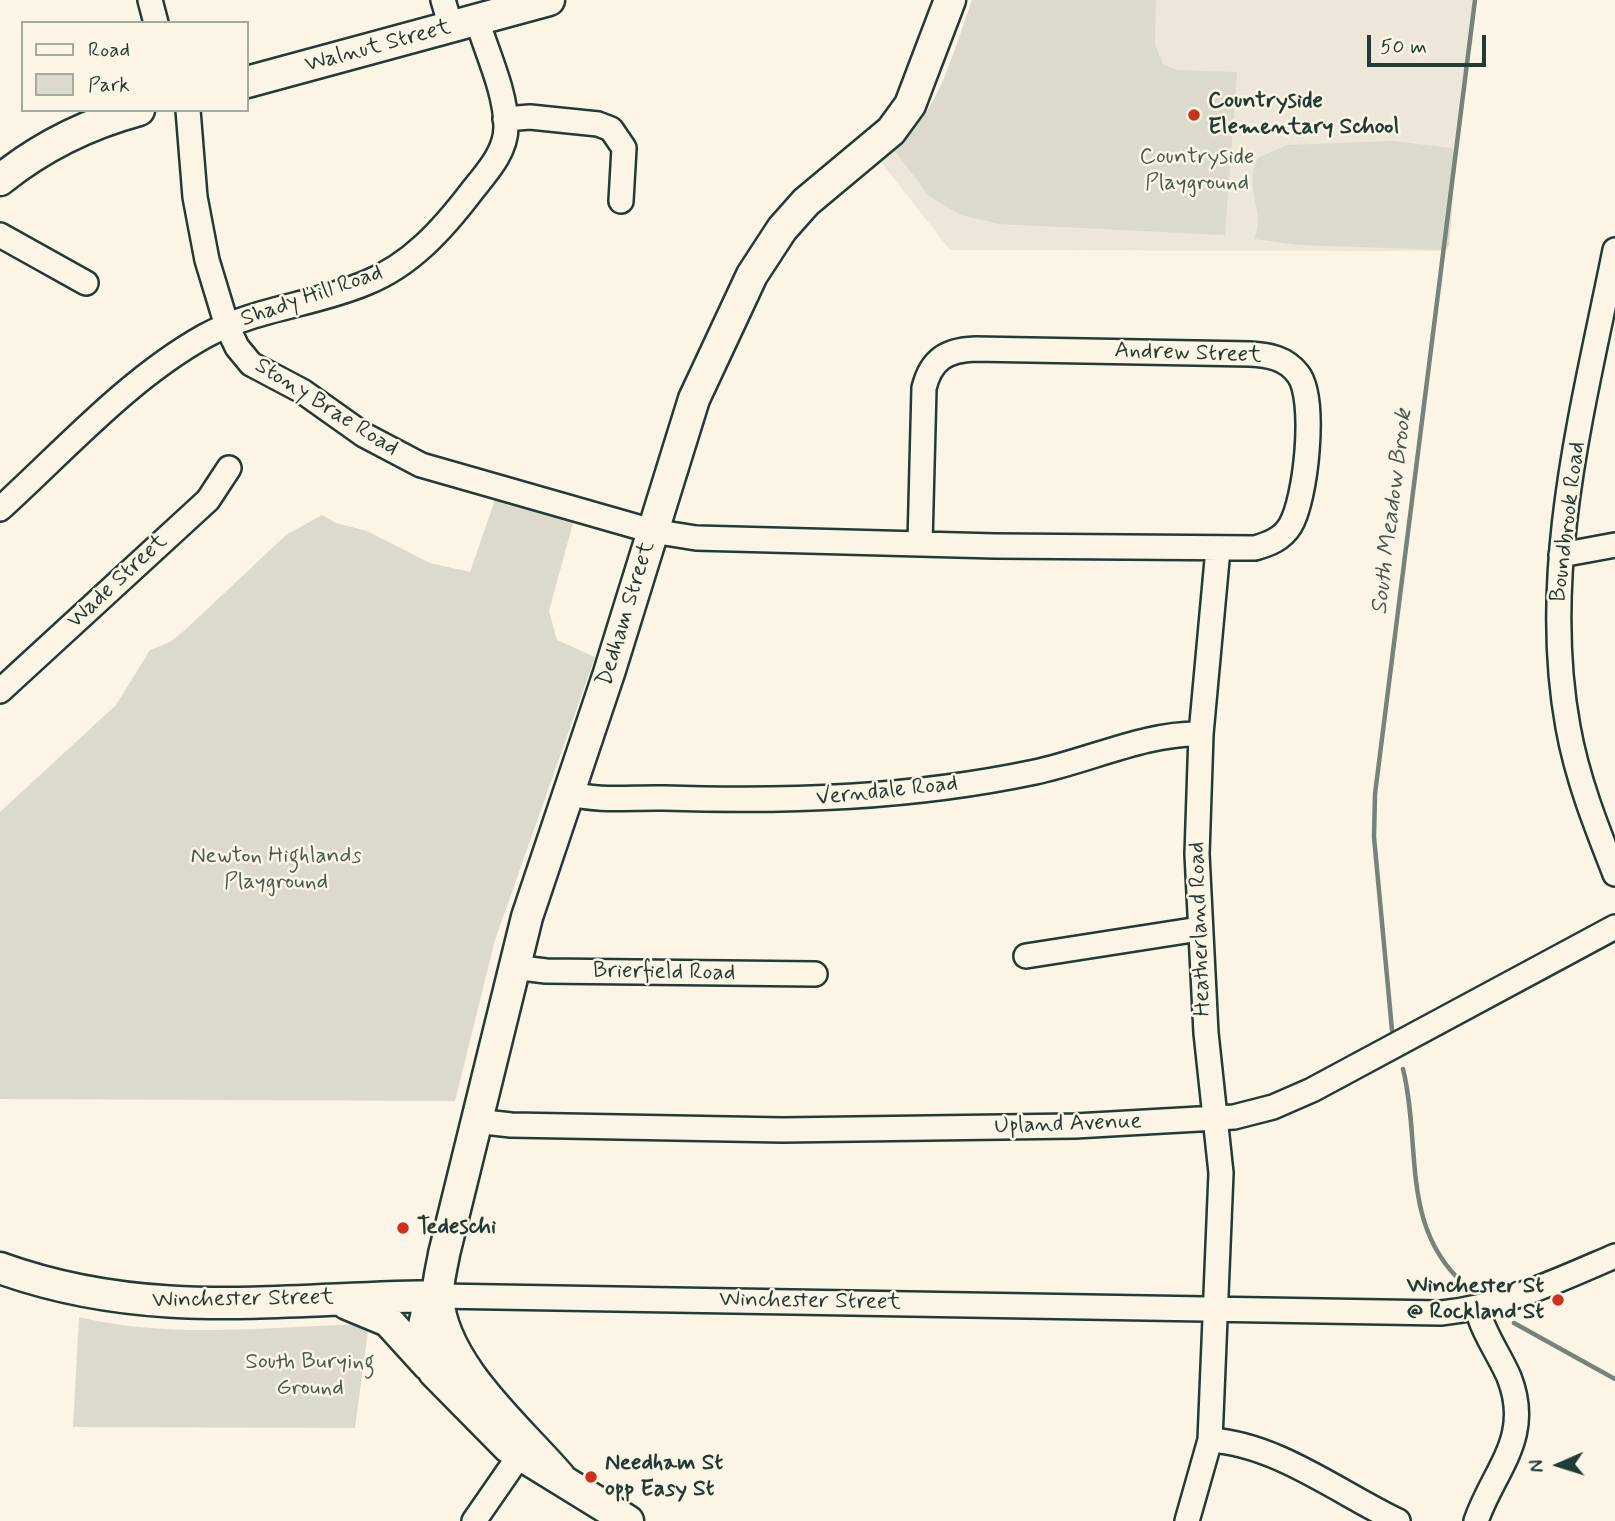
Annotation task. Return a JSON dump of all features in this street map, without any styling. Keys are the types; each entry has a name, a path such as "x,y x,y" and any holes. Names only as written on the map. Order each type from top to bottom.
{"main road":[{"name":"Walnut Street","path":"248,82 457,16 549,0"},
{"name":"Dedham Street","path":"438,1296 444,1254 513,967 694,399 762,259 800,209 901,119 917,91 950,0"},
{"path":"0,180 33,155 63,138 134,112"},
{"name":"Winchester Street","path":"0,1268 68,1289 141,1302 186,1304 438,1296"},
{"path":"434,1372 424,1352 423,1336 425,1317 438,1296"},
{"path":"438,1296 448,1331 470,1372 524,1448"},
{"path":"330,1299 388,1321 491,1433 524,1448 560,1477 628,1521"}],"street":[{"path":"150,0 155,21"},
{"name":"Shady Hill Road","path":"0,509 147,375 192,343 227,326 350,289 380,277 409,258 439,232 490,169 504,141 505,118 457,16"},
{"name":"Stony Brae Road","path":"188,112 197,212 227,326 237,347 251,364 302,391 364,435 402,456 443,473 653,531"},
{"path":"505,118 530,117 584,122 611,129 624,148 621,201"},
{"path":"0,235 86,283"},
{"name":"Boundbrook Road","path":"1615,250 1578,442 1561,555 1558,622 1568,728 1582,787 1615,874"},
{"name":"Andrew Street","path":"653,531 696,538 920,543 1218,549 1255,548 1274,542 1288,529 1298,509 1310,417 1307,394 1292,367 1273,357 975,349 945,354 931,369 924,388 920,543"},
{"name":"Wade Street","path":"0,691 208,500 229,468"},
{"path":"1561,555 1615,545"},
{"name":"Heatherland Road","path":"1187,1521 1210,1440 1221,1173 1208,1055 1199,929 1197,828 1201,734 1218,549"},
{"name":"Verndale Road","path":"568,793 601,799 750,801 876,797 1031,773 1171,736 1201,734"},
{"name":"Upland Avenue","path":"475,1121 512,1125 783,1130 1074,1126 1217,1118 1254,1113 1303,1095 1615,927"},
{"path":"1026,956 1199,929"},
{"name":"Brierfield Road","path":"513,967 546,971 814,974"},
{"name":"Winchester Street","path":"438,1296 1423,1313 1477,1308 1516,1297 1615,1256"},
{"path":"1476,1521 1510,1451 1517,1417 1510,1381 1477,1308"},
{"path":"1210,1440 1237,1444 1278,1459 1398,1521"},
{"path":"474,1521 524,1448"}],"shaded area":[{"name":"Countryside Elementary School","path":"972,0 1477,0 1445,251 950,250 881,162 915,132 937,98"}],"green space":[{"name":"Countryside Playground","path":"972,0 1156,0 1155,44 1163,64 1177,70 1237,72 1225,235 999,224 961,215 929,196 894,150 922,118 943,81"},
{"path":"1392,141 1452,148 1456,158 1449,245 1446,250 1299,245 1254,239 1258,219 1252,180 1258,158 1287,145"},
{"name":"Newton Highlands Playground","path":"496,497 566,511 573,523 549,611 557,640 595,657 495,940 455,1101 0,1099 0,812 116,705 150,650 170,642 185,630 286,535 322,515 336,523 367,531 430,563 470,572"},
{"name":"South Burying Ground","path":"79,1317 115,1324 187,1330 369,1324 355,1428 73,1427"}],"waterway":[{"name":"South Meadow Brook","path":"1392,1030 1374,837 1375,794 1475,0"},
{"name":"South Meadow Brook","path":"1403,1069 1416,1185 1422,1212 1431,1238 1445,1263 1466,1286"},
{"name":"South Meadow Brook","path":"1514,1323 1615,1379"}],"place":[{"name":"Countryside Elementary School","path":"1194,115"},
{"name":"Tedeschi","path":"403,1228"},
{"name":"Winchester St @ Rockland St","path":"1558,1300"},
{"name":"Needham St opp Easy St","path":"591,1477"}]}
